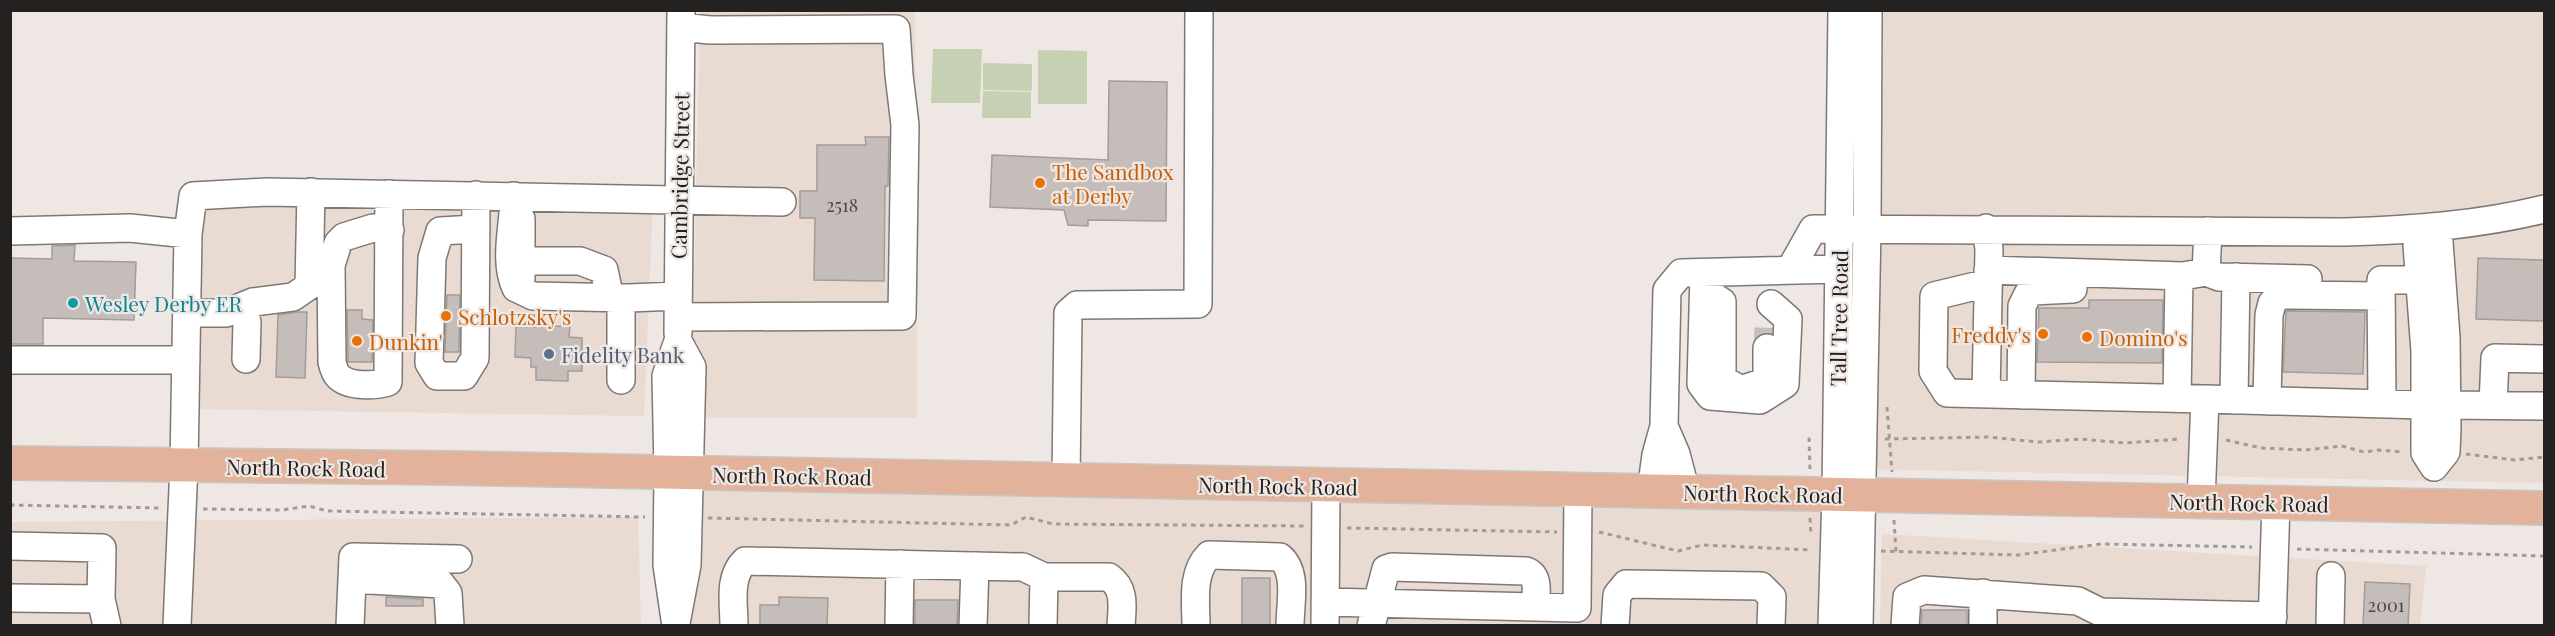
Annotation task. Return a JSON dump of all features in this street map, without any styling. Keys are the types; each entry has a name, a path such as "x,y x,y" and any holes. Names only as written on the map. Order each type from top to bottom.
{"main road":[{"name":"North Rock Road","path":"10,463 679,473 2544,508"}],"street":[{"path":"1066,480 1068,313 1077,305 1198,304 1199,10"},
{"name":"Tall Tree Road","path":"1842,10 1839,268 1848,494 1859,626"},
{"name":"Tall Tree Road","path":"1832,626 1848,494 1867,229 1868,10"},
{"path":"514,203 511,222 511,278 516,288 533,296 616,298 678,318 902,316 905,125 896,29 719,30 681,19"},
{"name":"Cambridge Street","path":"676,624 667,565 679,473 666,376 678,318 677,199 681,19"},
{"path":"177,626 180,508 184,465 188,234 193,196 311,192 476,195 514,203 677,199 782,202"},
{"path":"187,313 226,313 253,302 293,297 309,286 311,192"},
{"path":"389,194 390,230 388,382 379,385 350,382 338,376 332,362 332,265 338,243 352,234 373,228 390,230"},
{"path":"476,195 476,229 474,358 464,376 437,376 429,363 432,258 435,244 440,231 476,229"},
{"path":"514,203 521,219 521,278 516,288"},
{"path":"1704,281 1722,302 1722,379 1741,390 1767,381 1769,327 1780,270 1813,229 1986,228 2425,232 2544,209"},
{"path":"10,231 130,228 188,234"},
{"path":"1986,228 1988,276 1986,394"},
{"path":"2206,272 2208,231"},
{"path":"2425,232 2416,245 2425,351 2446,452 2434,467 2434,506"},
{"path":"2425,232 2439,242 2446,337 2436,405"},
{"path":"521,261 580,261 604,270 616,298 621,380"},
{"path":"1651,491 1656,454 1664,426 1667,290 1681,273 1704,281 1780,270 1839,268"},
{"path":"2381,288 2219,277 2206,272 2179,276 2090,275 2065,272 1988,276 1934,296 1933,371 1947,393 2544,406"},
{"path":"2020,395 2024,300 2033,291 2072,291 2090,275"},
{"path":"2177,398 2179,276"},
{"path":"2234,400 2236,277"},
{"path":"2267,401 2269,315 2272,303 2280,295 2381,288 2419,280"},
{"path":"1704,281 1701,384 1710,396 1760,400 1785,384 1788,319 1769,327"},
{"path":"2381,288 2382,404"},
{"path":"239,308 242,308 247,322 246,359"},
{"path":"2493,405 2495,358 2544,359"},
{"path":"10,360 186,360"},
{"path":"2201,501 2209,438 2205,399"},
{"path":"1664,426 1676,454 1686,492"},
{"path":"1326,486 1325,614 1535,607 1577,617 1616,617 1617,595 1626,584 1761,586 1772,597 1772,626"},
{"path":"1577,617 1578,490"},
{"path":"1905,626 1907,597 1924,590 1983,593 2074,613 2100,612 2116,619 2272,621 2276,503"},
{"path":"10,546 102,548 101,599 107,626"},
{"path":"1196,626 1197,576 1201,563 1209,555 1280,557 1286,562 1291,571 1290,626"},
{"path":"350,626 353,557 459,559"},
{"path":"734,626 734,579 738,568 745,561 1023,567 1044,577 1109,578 1118,584 1122,596 1122,626"},
{"path":"899,626 900,564"},
{"path":"974,626 975,566"},
{"path":"1374,614 1386,569 1404,567 1526,571 1531,573 1536,580 1535,607"},
{"path":"2330,626 2331,576"},
{"path":"1043,626 1044,577"},
{"path":"352,579 441,584 448,593 450,626"},
{"path":"436,626 437,595 441,584"},
{"path":"1983,593 1983,626"},
{"path":"10,598 101,599"}],"path":[{"path":"1890,439 1988,437 2038,442 2081,439 2125,443 2209,438 2260,448 2306,450 2342,446 2364,452 2379,450 2406,452"},
{"path":"2456,452 2515,460 2544,457"},
{"path":"10,505 282,510 309,506 327,511 638,517"},
{"path":"711,518 1011,525 1026,517 1053,524 1326,526 1353,529 1599,532 1678,551 1702,545 1811,550"},
{"path":"1878,551 2018,555 2102,543 2544,556"}],"shaded area":[{"path":"700,11 915,11 917,418 691,418"},
{"path":"1873,11 2544,11 2544,483 1861,469"},
{"path":"193,196 653,198 644,416 185,409"},
{"path":"668,472 1836,494 1837,625 670,625"},
{"path":"638,517 641,625 11,625 10,522"},
{"path":"1882,534 2426,566 2420,625 1880,626"}],"green space":[{"path":"933,49 982,49 980,103 931,103"},
{"path":"1038,50 1087,51 1087,104 1038,104"},
{"path":"983,63 1032,64 1032,91 983,90"},
{"path":"983,91 1031,92 1031,118 982,118"}],"building":[{"path":"1109,81 1167,82 1166,221 1088,220 1088,226 1068,225 1064,210 990,207 992,155 1108,160"},
{"path":"865,137 889,137 888,186 885,186 884,281 814,280 815,218 800,218 800,191 817,191 817,145 866,145"},
{"name":"Wesley Derby ER","path":"75,245 74,261 136,262 134,320 43,318 43,344 10,344 11,258 52,259 52,246"},
{"path":"2478,258 2544,260 2544,321 2476,319"},
{"path":"447,295 460,295 459,352 445,352"},
{"path":"2089,300 2163,300 2162,363 2037,362 2039,308 2089,308"},
{"name":"Dunkin'","path":"347,310 362,310 362,319 373,320 372,362 348,362"},
{"path":"2286,311 2365,312 2363,374 2283,372"},
{"path":"307,312 305,378 276,377 278,315"},
{"path":"570,326 569,337 582,338 582,371 568,371 568,381 536,380 536,367 531,367 531,358 515,357 516,327"},
{"path":"1242,578 1270,578 1270,626 1242,626"},
{"path":"2365,582 2410,584 2408,626 2363,626"},
{"path":"386,597 423,599 423,606 386,606"},
{"path":"779,597 828,598 827,626 760,626 760,605 779,605"},
{"path":"915,600 958,600 957,626 915,626"},
{"path":"1922,610 1967,610 1967,626 1921,626"}],"tunnel":[{"path":"1767,348 1768,328"}],"place":[{"name":"The Sandbox at Derby","path":"1040,183"},
{"name":"Wesley Derby ER","path":"73,303"},
{"name":"Schlotzsky's","path":"446,316"},
{"name":"Freddy's","path":"2043,334"},
{"name":"Domino's","path":"2087,337"},
{"name":"Dunkin'","path":"357,341"},
{"name":"Fidelity Bank","path":"549,354"}]}
